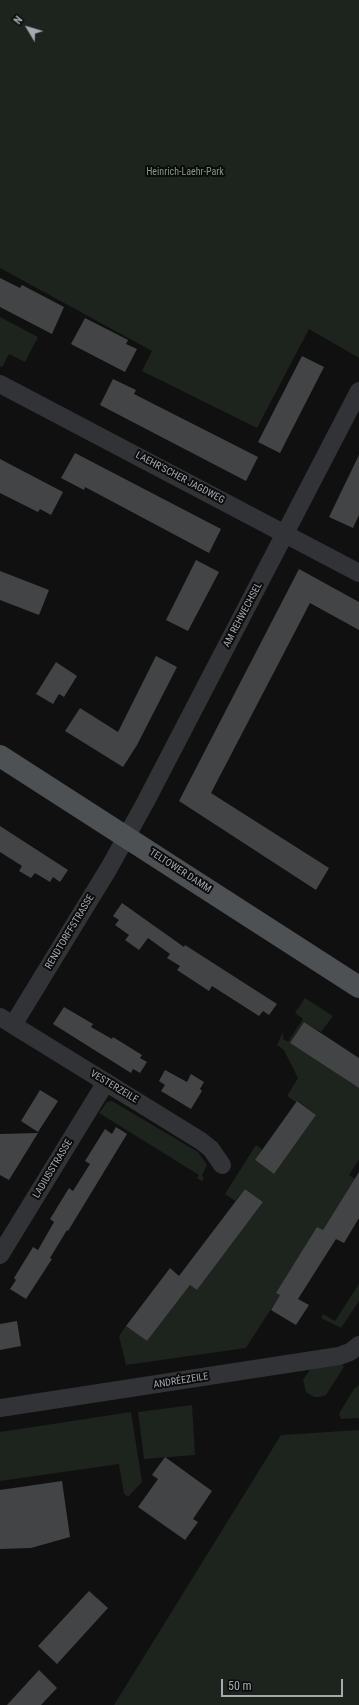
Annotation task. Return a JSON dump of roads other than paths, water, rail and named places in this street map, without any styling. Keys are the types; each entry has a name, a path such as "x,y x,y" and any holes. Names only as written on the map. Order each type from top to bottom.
{"main road":[{"name":"TELTOWER DAMM","path":"0,756 359,987"}],"street":[{"name":"LAEHR'SCHER JAGDWEG","path":"0,384 286,533 359,573"},
{"name":"AM REHWECHSEL","path":"126,837 359,391"},
{"name":"RENDTORFFSTRASSE","path":"6,1022 109,868 126,837"},
{"name":"VESTERZEILE","path":"6,1022 201,1141 211,1149 222,1165"},
{"name":"LADIUSSTRASSE","path":"0,1255 106,1082"},
{"name":"ANDRÉEZEILE","path":"0,1408 338,1356 350,1352 359,1345"}],"park label":[{"name":"Heinrich-Laehr-Park","path":"185,172"}]}
